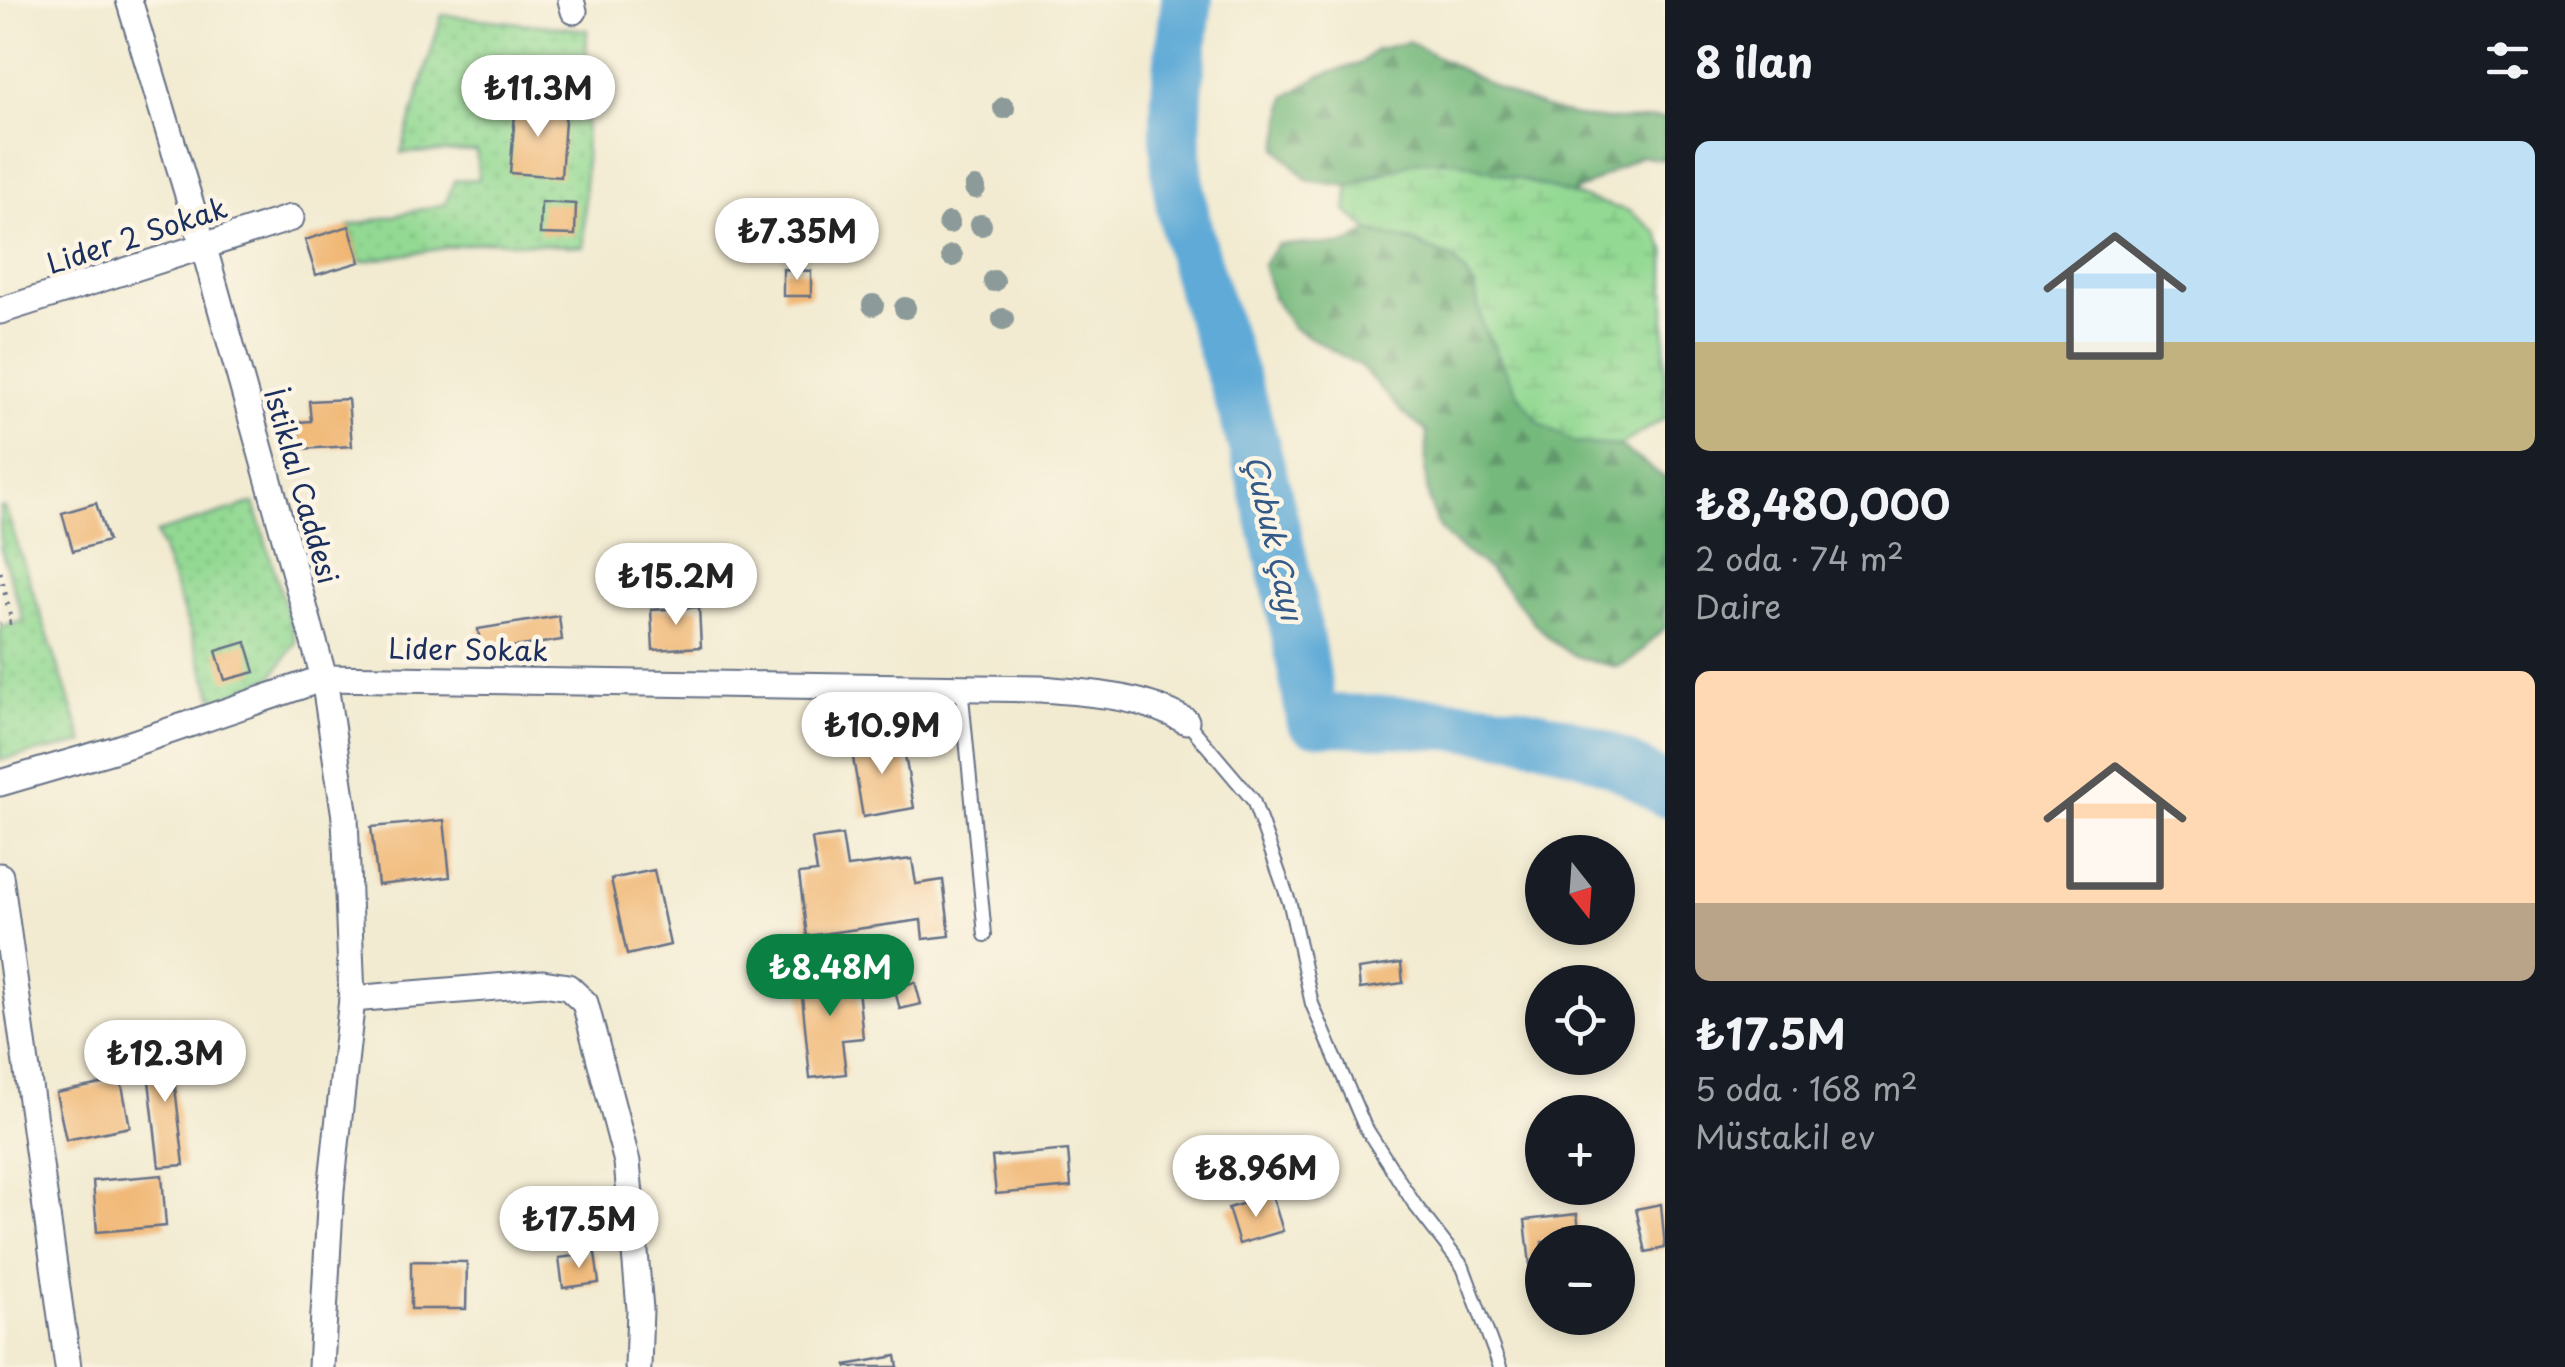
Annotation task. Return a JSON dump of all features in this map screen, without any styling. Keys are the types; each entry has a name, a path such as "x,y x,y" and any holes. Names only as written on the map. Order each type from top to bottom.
{"street":[{"name":"İstiklal Caddesi","path":"129,0 204,248 324,678 345,817 352,1000 331,1190 321,1367"},
{"name":"Lider 2 Sokak","path":"0,311 291,218"},
{"name":"Lider Sokak","path":"0,783 112,750 324,678 961,686 1098,694 1160,706 1186,721"},
{"path":"0,876 68,1367"},
{"path":"352,1000 543,984 568,987 586,1003 627,1162 640,1309 638,1367"}],"lane":[{"path":"961,686 985,935"},
{"path":"1186,721 1253,800 1290,904 1312,1004 1364,1124 1415,1206 1462,1267 1500,1367"}],"path":[{"path":"0,572 12,622 0,624"}],"green space":[{"path":"442,15 587,30 584,247 487,241 360,262 349,226 445,204 455,180 479,179 476,151 401,153"},
{"path":"1408,42 1509,93 1550,109 1595,119 1665,118 1665,160 1640,156 1570,195 1456,161 1381,172 1349,186 1307,180 1278,148 1286,97 1320,76 1361,63 1376,50"},
{"path":"1417,161 1456,161 1629,211 1657,232 1665,250 1665,418 1619,446 1575,443 1539,422 1518,394 1482,324 1475,287 1454,259 1412,241 1370,231 1346,211 1349,186"},
{"path":"1370,231 1412,241 1454,259 1475,287 1482,324 1518,394 1575,443 1619,446 1665,478 1665,628 1632,660 1614,666 1566,651 1540,629 1493,574 1449,538 1437,522 1429,500 1427,432 1404,414 1360,366 1292,327 1273,297 1263,265 1278,244 1344,245"},
{"path":"254,503 296,642 273,676 215,702 156,533"},
{"path":"0,507 5,508 84,743 0,760 0,627 24,621 0,546"}],"building":[{"path":"516,102 566,106 561,177 510,173"},
{"path":"541,202 576,204 575,235 540,234"},
{"path":"349,226 360,262 316,275 305,240"},
{"path":"783,269 811,271 811,296 783,296"},
{"path":"348,399 352,446 300,449 298,422 311,421 309,401"},
{"path":"96,503 108,541 73,551 62,513"},
{"path":"699,607 701,647 653,650 651,610"},
{"path":"559,616 562,640 481,652 478,629"},
{"path":"246,642 255,672 225,680 216,651"},
{"path":"902,737 914,808 863,817 851,746"},
{"path":"444,820 450,877 378,885 371,827"},
{"path":"842,835 847,867 912,859 916,884 943,880 950,936 923,939 921,920 807,936 799,874 817,872 812,839"},
{"path":"654,870 670,945 627,955 611,879"},
{"path":"1401,963 1403,983 1360,989 1358,969"},
{"path":"856,969 863,1038 842,1040 846,1074 810,1078 800,975"},
{"path":"915,982 921,1004 900,1009 894,988"},
{"path":"170,1043 184,1165 159,1167 145,1046"},
{"path":"121,1080 130,1127 66,1140 56,1093"},
{"path":"1068,1150 1071,1187 996,1194 992,1157"},
{"path":"162,1175 166,1226 97,1232 93,1181"},
{"path":"1272,1195 1283,1231 1239,1244 1228,1208"},
{"path":"1661,1204 1665,1248 1646,1252 1636,1209"},
{"path":"1577,1214 1579,1225 1526,1225 1525,1220"},
{"path":"595,1253 599,1283 563,1288 559,1258"},
{"path":"411,1261 467,1262 466,1309 411,1309"},
{"path":"896,1356 898,1367 846,1365"}],"waterway":[{"name":"Çubuk Çayı","path":"1187,0 1176,118 1184,218 1265,490 1312,719 1450,724 1539,736 1624,766 1665,791"}]}
